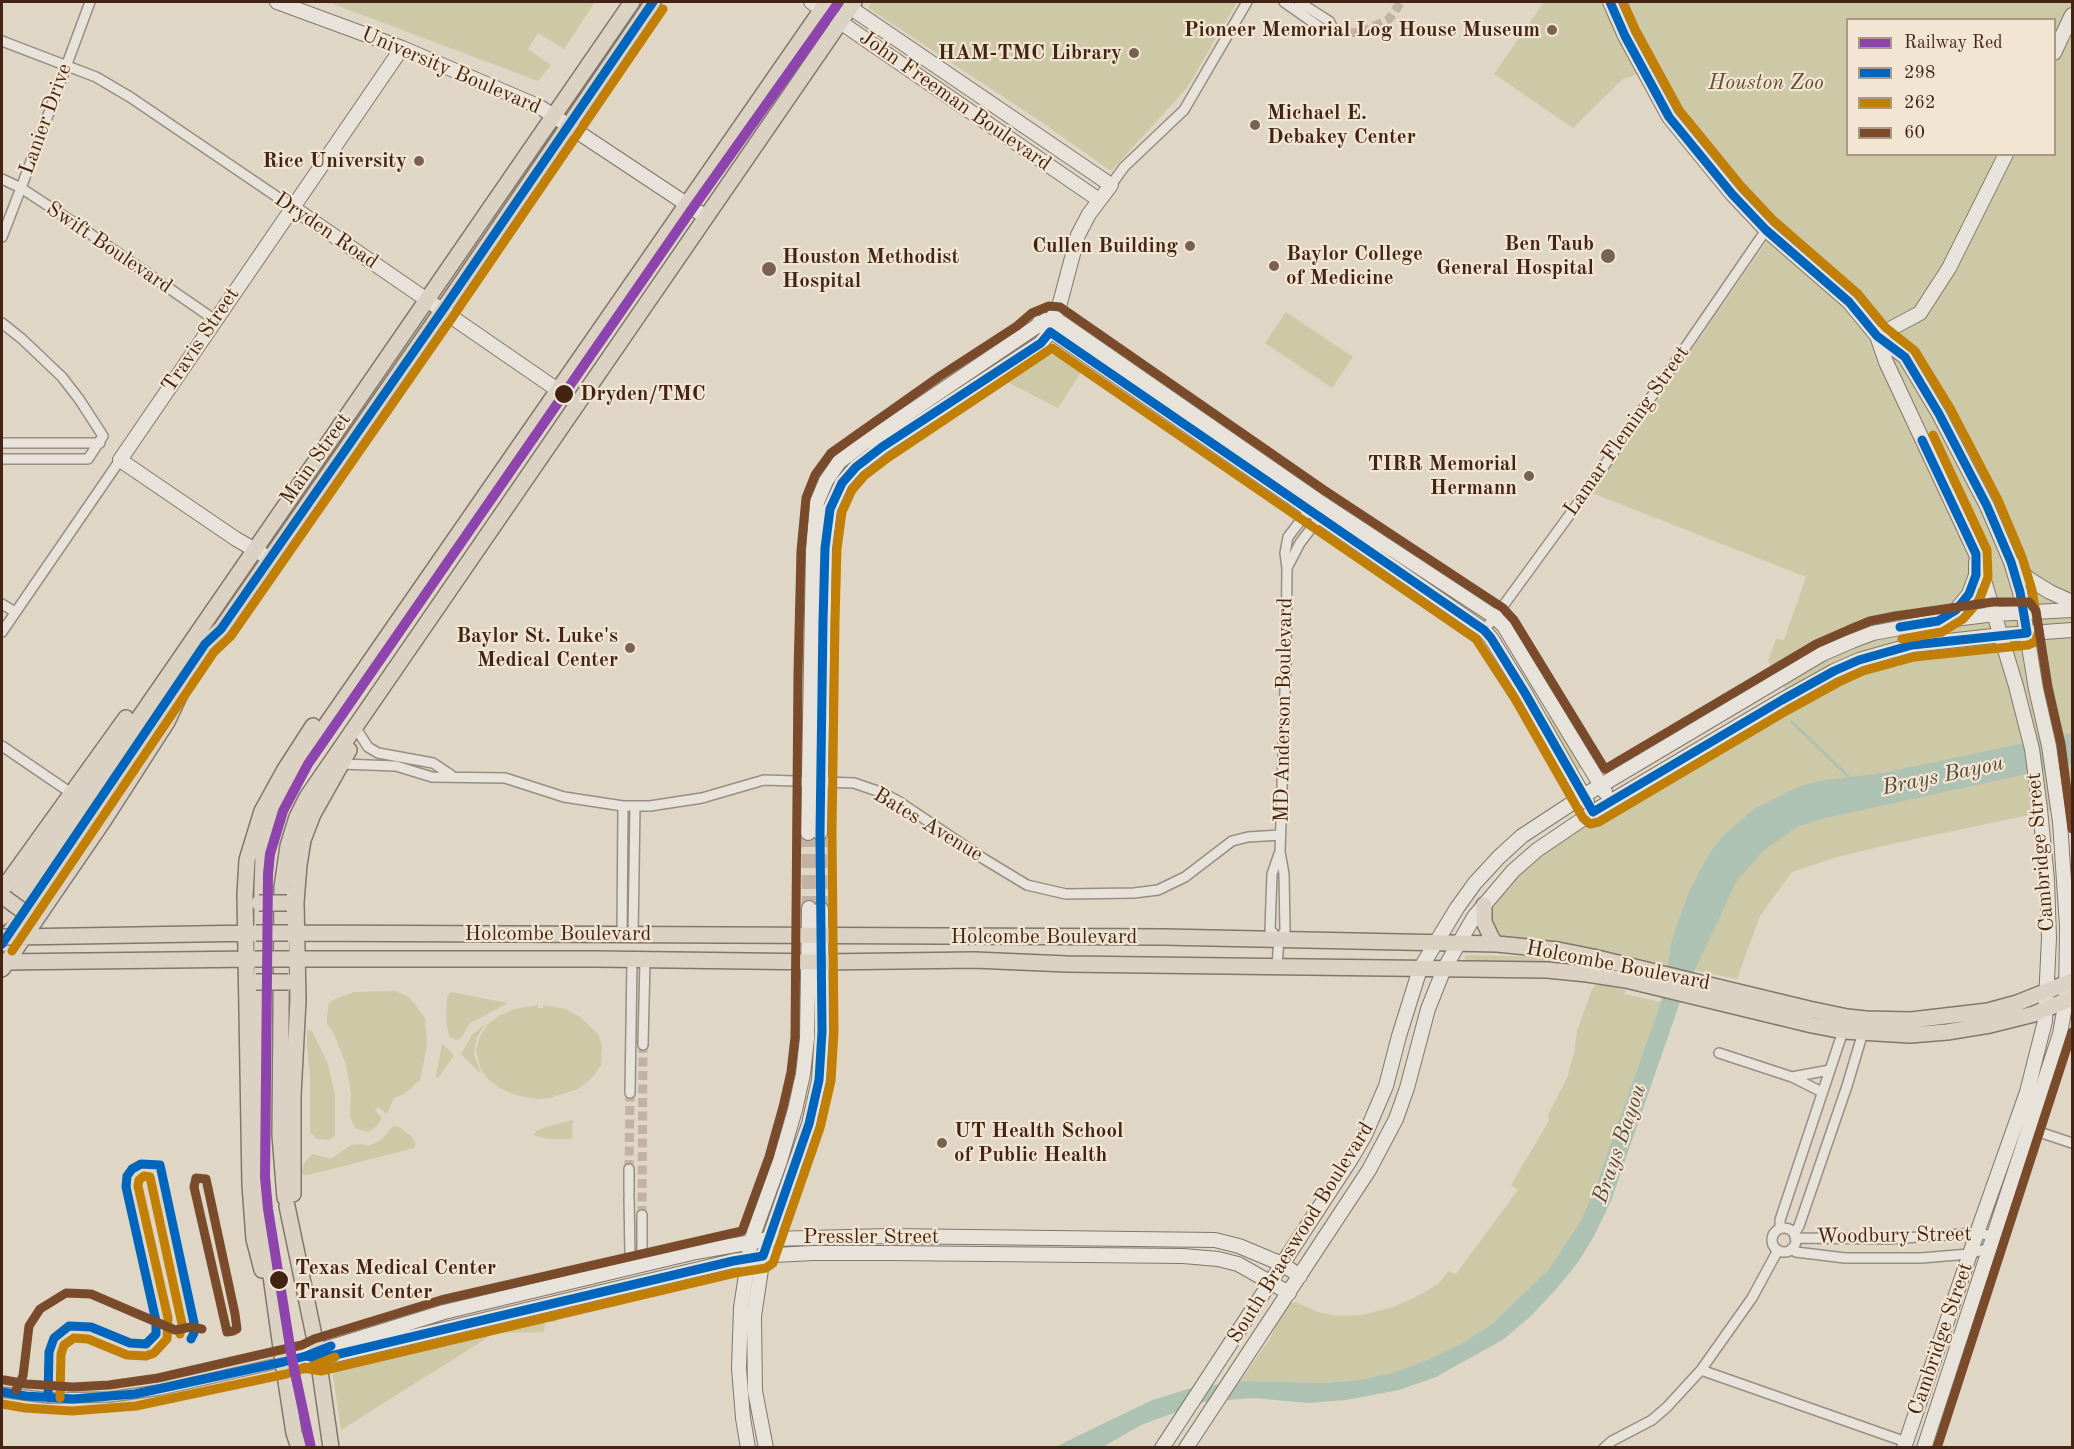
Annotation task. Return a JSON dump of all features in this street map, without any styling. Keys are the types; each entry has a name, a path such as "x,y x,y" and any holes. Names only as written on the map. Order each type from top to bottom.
{"main road":[{"name":"Main Street","path":"2,944 199,641 254,550 632,2"},
{"name":"Main Street","path":"2,917 199,641 221,629 653,2"},
{"path":"331,1448 300,1276 280,1135 284,868 297,817 307,797 388,676 578,404 840,21 849,3"},
{"path":"298,1448 279,1335 264,1226 261,1180 263,860 273,815 317,738 686,205 820,4"},
{"path":"528,476 528,465 561,416 563,403 558,391"},
{"path":"474,553 467,546 466,539 468,531 486,504 487,494"},
{"path":"424,624 427,612 457,567 456,554 448,549"},
{"path":"43,908 27,914 3,892 71,793 175,651 199,641"},
{"path":"3,964 14,937 43,908 104,820 167,722 199,641"},
{"path":"279,1335 254,1239 250,1185 248,1001 252,899 247,860 262,811 284,771 311,728 369,664"},
{"path":"290,1201 298,1000 292,899 303,840 313,814 388,676"},
{"path":"252,899 292,899"},
{"path":"1484,905 1484,922 1497,944"},
{"name":"Holcombe Boulevard","path":"14,937 252,933 814,935 1279,939 1497,944 1558,950 1630,965 1726,995 1845,1024 1910,1035 1990,1026 2045,1009 2069,991"},
{"path":"597,959 617,952 628,935"},
{"path":"639,960 633,950 653,935"},
{"path":"974,960 975,937"},
{"name":"Holcombe Boulevard","path":"3,964 294,958 814,962 974,960 1067,964 1547,970 1726,995"},
{"path":"248,1001 256,982 288,982 298,1000"},
{"name":"Holcombe Boulevard","path":"1864,1026 1988,1011 2047,992 2069,991"}],"street":[{"name":"Lanier Drive","path":"2,237 90,2"},
{"name":"University Boulevard","path":"277,2 402,48 540,107 706,217"},
{"path":"814,833 825,548 830,509 842,483 856,467 882,447 1041,343 1044,327 1053,317 1060,303 1078,235 1089,214 1124,168 1184,110 1247,2"},
{"path":"1284,2 1324,30 1335,32 1329,21 1299,2"},
{"name":"Cambridge Street","path":"1610,2 1625,36 1669,117 1732,194 1766,230 1849,302 1876,336 1905,357 1939,414 1987,506 2011,562 2024,613 2036,689 2049,746 2056,798 2064,880 2069,991 2060,1034 2030,1129 1924,1448"},
{"name":"John Freeman Boulevard","path":"849,3 912,50 1111,186"},
{"name":"John Freeman Boulevard","path":"820,4 840,21 1099,200"},
{"path":"2056,51 2073,15"},
{"name":"Dryden Road","path":"2,41 96,78 130,97 578,404"},
{"name":"Travis Street","path":"2,632 402,48"},
{"path":"903,64 912,50"},
{"path":"1011,139 1022,125"},
{"path":"1876,336 1920,313 1949,268 2005,156"},
{"name":"Swift Boulevard","path":"2,179 21,188 214,320"},
{"name":"Lamar Fleming Street","path":"1484,630 1584,495 1766,230"},
{"path":"1053,317 1484,630 1525,693 1593,812"},
{"path":"2,323 37,353 74,392 103,436 88,459 2,459"},
{"path":"1044,327 1318,509 1495,617 1504,626 1610,801"},
{"name":"Cambridge Street","path":"1876,336 1976,554 2002,635 2032,749 2044,848 2049,938 2043,1031 2027,1092 1969,1254 1905,1445"},
{"path":"2,443 100,443"},
{"path":"120,460 269,558"},
{"name":"MD Anderson Boulevard","path":"1277,966 1279,939 1285,931 1284,874 1280,836 1287,568 1285,553 1288,537 1318,509"},
{"name":"MD Anderson Boulevard","path":"1287,568 1318,509"},
{"path":"1938,621 1956,610 1969,594 1976,574 1976,554"},
{"path":"2011,562 2029,579 2073,603"},
{"path":"2,604 15,612"},
{"name":"South Braeswood Boulevard","path":"1162,1448 1351,1159 1376,1113 1386,1086 1420,969 1462,901 1499,857 1522,836 1600,785 1822,654 1852,641 1873,633 1938,621 1995,614 2073,610"},
{"name":"South Braeswood Boulevard","path":"1186,1448 1369,1170 1396,1119 1407,1088 1428,1009 1443,969 1484,905 1513,871 1537,850 1610,801 1834,671 1884,651 1912,645 2073,630"},
{"name":"Bates Avenue","path":"359,733 368,747 378,753 433,764 451,775"},
{"path":"2,746 71,793"},
{"name":"Bates Avenue","path":"341,764 396,766 432,777 451,775 505,778 564,797 623,806 670,804 702,798 764,780 854,783 884,793 1027,885 1066,894 1134,893 1158,890 1185,877 1232,841 1248,837 1280,836"},
{"path":"623,806 628,935"},
{"path":"628,935 635,806"},
{"path":"2044,848 2051,851 2054,857 2057,879 2064,880"},
{"name":"MD Anderson Boulevard","path":"1279,939 1270,930 1272,874 1280,852"},
{"path":"766,1448 739,1368 741,1308 751,1240 787,1138 799,1092 814,962 815,908"},
{"path":"630,1093 632,1004 639,960"},
{"path":"639,960 644,1004 643,1045"},
{"path":"748,1448 748,1391 753,1367 754,1316 763,1256 803,1143 819,1080 822,1032 814,962"},
{"path":"632,1004 644,1004"},
{"path":"1780,1229 1780,1220 1845,1024"},
{"path":"1795,1236 1788,1229 1780,1229 1772,1237 1773,1244 1778,1250 1785,1252 1795,1244 1795,1236 1864,1026"},
{"path":"1719,1053 1792,1077 1822,1092"},
{"path":"1792,1077 1830,1070"},
{"path":"2030,1129 2073,1143"},
{"path":"787,1138 803,1143"},
{"path":"629,1168 630,1256 636,1267 639,1283"},
{"path":"636,1267 642,1255 642,1215"},
{"name":"Woodbury Street","path":"1791,1249 1796,1252 1845,1258 1921,1258 1969,1254 1991,1242 1977,1233 1889,1239 1795,1236"},
{"path":"889,1236 889,1253"},
{"name":"Pressler Street","path":"314,1355 418,1319 751,1240 889,1236 1215,1240 1239,1246 1282,1264 1300,1276"},
{"path":"1026,1238 1027,1255"},
{"path":"1050,1238 1050,1256"},
{"path":"1183,1256 1184,1238"},
{"path":"1604,1448 1612,1441 1652,1420 1701,1370 1752,1298 1778,1250"},
{"name":"Pressler Street","path":"2,1392 48,1398 110,1397 160,1390 314,1355 422,1334 763,1256 813,1253 889,1253 1218,1258 1238,1264 1289,1293"},
{"path":"525,1292 528,1309"},
{"path":"418,1319 422,1334"},
{"path":"739,1368 753,1367"},
{"path":"1701,1370 1905,1445"}],"green space":[{"path":"328,2 595,2 564,49 538,33 528,49 551,65 538,81"},
{"path":"872,2 1237,2 1187,88 1111,171 1037,119 868,8"},
{"name":"Houston Zoo","path":"1544,2 2072,2 2072,806 1896,843 1837,857 1792,872 1760,916 1737,979 1564,943 1502,937 1493,930 1490,910 1494,903 1522,873 1551,848 1588,823 1793,703 1768,661 1776,639 1784,640 1806,577 1592,493 1779,224 1749,197 1717,162 1691,129 1653,70 1623,79 1573,128 1494,74"},
{"path":"1286,312 1353,357 1332,388 1265,343"},
{"path":"1046,354 1065,357 1083,369 1058,408 1005,381"},
{"path":"1552,715 1583,767 1578,770 1547,718"},
{"path":"1466,955 1555,957 1555,964 1471,962 1464,958"},
{"path":"1603,982 1611,987 1626,990 1624,994 1661,1002 1594,1191 1580,1222 1549,1269 1492,1324 1461,1344 1392,1373 1359,1380 1326,1383 1240,1381 1270,1339 1289,1303 1296,1302 1318,1312 1336,1316 1362,1315 1393,1307 1416,1297 1438,1284 1449,1271 1456,1274 1518,1190 1511,1185 1549,1121 1548,1115 1569,1074 1577,1031 1592,989 1598,983"},
{"path":"395,991 409,997 425,1018 427,1045 420,1080 404,1094 394,1098 387,1114 378,1107 375,1111 382,1117 377,1126 368,1132 355,1128 350,1117 351,1094 346,1064 334,1034 327,1024 329,1003 354,992"},
{"path":"450,992 508,1003 469,1024 462,1037 456,1040 449,1036 446,1021 447,998"},
{"path":"538,1005 538,1008 543,1008 543,1005 566,1009 580,1017 598,1034 602,1045 601,1065 593,1077 578,1089 550,1098 537,1099 501,1089 488,1079 481,1070 476,1050 480,1036 488,1024 500,1015 515,1009"},
{"path":"486,1023 476,1039 474,1054 481,1074 461,1054 472,1035"},
{"path":"307,1029 312,1031 328,1064 335,1095 335,1136 329,1140 317,1139 310,1132"},
{"path":"442,1043 453,1054 453,1057 438,1078 436,1077"},
{"path":"573,1120 572,1139 549,1139 533,1135 545,1127"},
{"path":"393,1126 399,1127 411,1136 416,1144 414,1148 312,1174 301,1173 304,1163 312,1154 331,1159 351,1145 369,1146 381,1140"},
{"path":"558,1317 557,1322 545,1322 544,1332 495,1333 341,1430 333,1376 334,1369 338,1365 529,1318 541,1322"}],"water":[{"name":"Brays Bayou","path":"2072,733 2072,764 1821,819 1797,827 1763,851 1736,882 1680,1002 1611,1201 1594,1236 1579,1261 1558,1287 1532,1315 1504,1339 1436,1377 1399,1390 1346,1400 1308,1403 1253,1398 1204,1402 1141,1425 1103,1447 1053,1448 1150,1401 1188,1389 1240,1381 1326,1383 1359,1380 1392,1373 1461,1344 1492,1324 1549,1269 1580,1222 1594,1191 1661,1002 1672,940 1689,891 1711,851 1725,834 1754,809 1800,786 1825,780 1883,773"}],"waterway":[{"path":"1792,722 1851,779"}],"tunnel":[{"path":"1335,32 1361,33 1389,19 1401,2"},
{"path":"808,833 809,908"},
{"path":"820,833 821,909"},
{"path":"642,1215 643,1045"},
{"path":"629,1169 630,1093"}],"rail line":[{"name":"Red","path":"311,1448 292,1359 265,1177 268,874 270,854 283,811 308,764 692,209 839,2"}],"transit line":[{"name":"298","path":"2,944 205,644 221,629 653,2"},
{"name":"298","path":"306,1356 318,1359 733,1261 763,1256 809,1124 819,1080 822,1032 820,833 823,621 825,548 830,509 842,483 856,467 882,447 1041,343 1050,332 1484,630 1525,693 1593,812 1782,700 1859,660 1912,645 2027,633 2020,592 2011,562 1987,506 1939,414 1905,357 1877,336 1849,302 1766,230 1732,194 1669,117 1625,36 1610,2"},
{"name":"262","path":"303,1368 321,1371 735,1273 766,1268 773,1263 820,1128 831,1081 834,1032 832,833 835,621 837,549 842,512 852,490 864,476 1052,348 1476,639 1515,699 1583,818 1590,824 1599,822 1788,710 1863,671 1914,657 2028,645 2035,642 2039,631 2032,590 2022,557 1998,500 1950,408 1915,351 1885,327 1858,294 1774,221 1741,186 1679,110 1636,31 1623,2"},
{"name":"262","path":"12,951 214,652 231,636 663,9"},
{"name":"60","path":"4,1380 73,1387 109,1385 158,1378 302,1345 314,1339 441,1300 742,1231 769,1157 783,1107 791,1072 795,1037 798,674 801,551 806,498 815,475 831,453 940,376 1017,326 1032,313 1049,306 1060,307 1324,490 1503,608 1514,620 1605,769 1816,644 1870,621 1993,602 2029,602 2036,611 2048,687 2061,744 2072,829"},
{"name":"262","path":"1902,639 1942,632 1963,619 1979,601 1988,577 1987,550 1933,435"},
{"name":"298","path":"1900,627 1938,621 1956,610 1969,594 1976,575 1976,554 1922,440"},
{"name":"60","path":"1937,1448 2072,1032"},
{"name":"298","path":"48,1398 49,1352 54,1338 69,1326 91,1327 130,1343 146,1344 156,1334 156,1321 126,1187 127,1176 132,1169 141,1164 160,1165 194,1323 194,1333 191,1339"},
{"name":"262","path":"60,1398 61,1354 64,1345 74,1338 88,1339 127,1355 146,1356 154,1353 167,1339 168,1318 138,1186 139,1180 144,1176 150,1177 182,1324 180,1334"},
{"name":"60","path":"196,1178 206,1179 235,1314 237,1329 233,1331 227,1332 194,1187 196,1178"},
{"name":"60","path":"16,1390 23,1376 29,1326 40,1309 66,1293 91,1294 175,1330 191,1327 202,1329"},
{"name":"298","path":"2,1392 73,1399 135,1394 283,1362 331,1346"},
{"name":"262","path":"2,1404 72,1411 136,1406 286,1374 335,1357"}],"place":[{"name":"Pioneer Memorial Log House Museum","path":"1552,30"},
{"name":"HAM-TMC Library","path":"1134,53"},
{"name":"Michael E. Debakey Center","path":"1255,125"},
{"name":"Rice University","path":"419,161"},
{"name":"Cullen Building","path":"1190,246"},
{"name":"Ben Taub General Hospital","path":"1608,256"},
{"name":"Baylor College of Medicine","path":"1274,266"},
{"name":"Houston Methodist Hospital","path":"769,269"},
{"name":"Dryden/TMC","path":"564,394"},
{"name":"TIRR Memorial Hermann","path":"1529,476"},
{"name":"Baylor St. Luke's Medical Center","path":"630,648"},
{"name":"UT Health School of Public Health","path":"942,1143"},
{"name":"Texas Medical Center Transit Center","path":"279,1280"}]}
